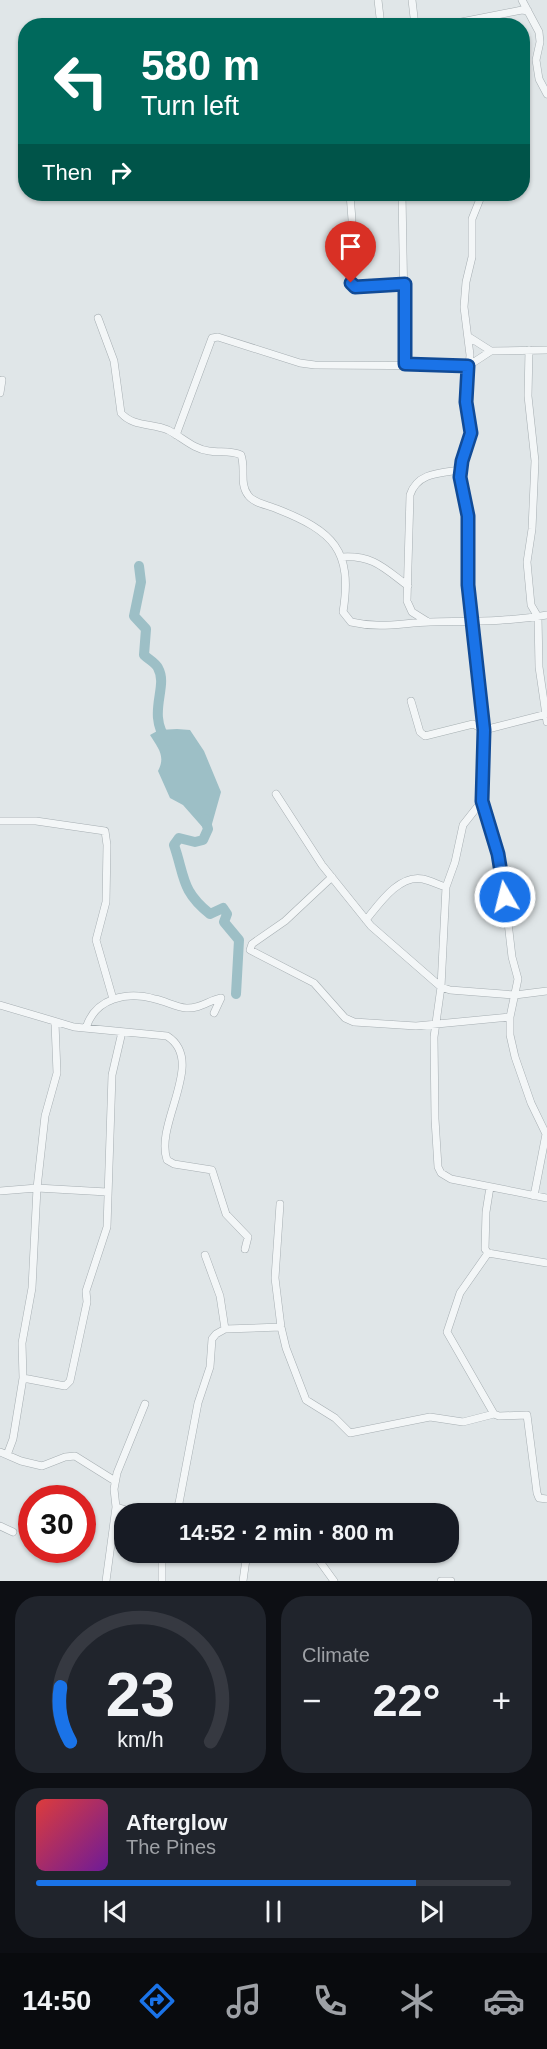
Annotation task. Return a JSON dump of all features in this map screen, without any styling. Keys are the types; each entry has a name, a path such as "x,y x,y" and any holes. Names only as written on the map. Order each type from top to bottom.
{"street":[{"path":"378,0 380,18"},
{"path":"412,0 414,18"},
{"path":"522,0 539,32 540,42 536,60 539,79 547,94"},
{"path":"482,18 522,10 528,11"},
{"path":"351,201 352,220 349,277 351,283 355,287 405,284"},
{"path":"402,201 405,364"},
{"path":"480,201 471,226 472,256 466,282 464,307 469,337 466,402 471,433 460,470 468,516 468,585 484,730 482,801 502,870 512,957 518,979 510,1017 515,1057 531,1103 546,1134 545,1149 534,1196"},
{"path":"98,318 114,361 121,413 126,420 157,426 197,448 241,455 244,462 244,487 250,499 297,517 319,529 342,557 348,585 344,612 351,622 383,627 428,622 472,623 547,615"},
{"path":"176,435 212,338 218,337 300,363 468,366 491,351 547,350"},
{"path":"469,337 491,351"},
{"path":"411,701 422,735 472,724 484,730 547,716 539,667 538,617 531,605 527,562 535,461 528,396 529,350"},
{"path":"0,393 2,380"},
{"path":"428,622 409,608 410,495 413,485 431,475 460,470"},
{"path":"342,557 358,556 370,559 408,586"},
{"path":"276,794 332,877 366,920 441,987 450,990 514,995 547,992"},
{"path":"482,801 463,825 455,862 446,887 434,1082 438,1167 441,1173 451,1179 547,1198"},
{"path":"0,821 36,821 105,831 107,845 106,902 96,940 113,999"},
{"path":"332,877 285,921 252,944 250,950 314,983 345,1018 354,1022 393,1026 510,1017"},
{"path":"366,920 387,894 405,882 423,879 446,887"},
{"path":"86,1028 94,1011 113,999 145,997 188,1008 204,1006 221,998 214,1013"},
{"path":"0,1005 55,1023 167,1036 176,1042 181,1053 182,1072 164,1140 167,1160 174,1164 212,1170 226,1214 248,1237 245,1249"},
{"path":"55,1023 57,1072 45,1116 37,1188 32,1288 22,1343 23,1378 13,1439 3,1454 42,1466 71,1455 115,1480"},
{"path":"23,1378 65,1386 70,1381 87,1302 86,1291 107,1227 112,1075 122,1032"},
{"path":"490,1187 486,1212 485,1249 488,1253 547,1263"},
{"path":"0,1191 37,1188 107,1192"},
{"path":"280,1204 275,1278 281,1327 296,1378 306,1400 335,1418 350,1433 430,1417 462,1422 494,1414 499,1416 527,1415 537,1493 539,1497 547,1499"},
{"path":"488,1253 460,1293 447,1332 494,1414"},
{"path":"205,1255 220,1296 225,1329"},
{"path":"179,1503 198,1403 210,1367 212,1340 216,1334 225,1329 281,1327"},
{"path":"116,1503 115,1480 145,1404"},
{"path":"106,1581 114,1522"},
{"path":"0,1526 13,1532"},
{"path":"162,1563 162,1581"},
{"path":"243,1581 245,1563"},
{"path":"321,1563 334,1581"},
{"path":"441,1581 451,1581"}],"water":[{"path":"159,730 190,730 204,751 221,792 210,831 205,830 183,805 170,798 158,771 161,756 150,735"}],"waterway":[{"path":"139,566 141,582 134,616 146,629 144,655 157,666 161,675 158,720 167,741"},
{"path":"205,819 208,829 203,840 195,842 179,838 174,845 185,883 194,898 210,914 223,908 227,914 224,922 239,940 236,994"}],"route":[{"path":"351,283 355,287 405,284 403,326 405,364 468,366 466,402 471,433 462,461 460,477 468,516 468,585 484,730 482,801 502,870 505,897"}]}
